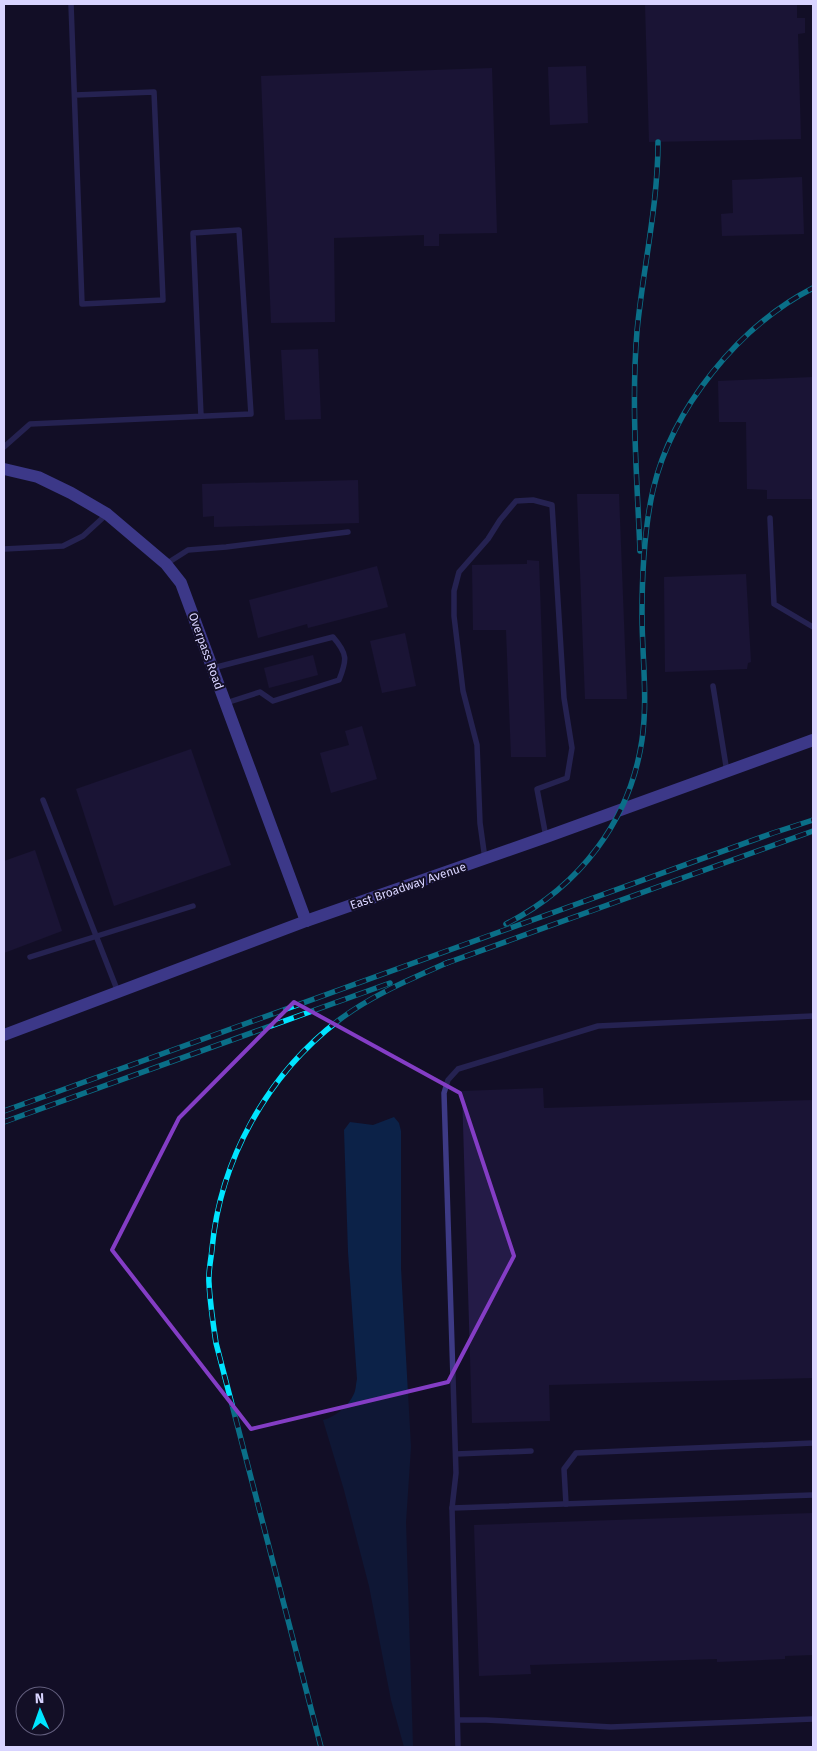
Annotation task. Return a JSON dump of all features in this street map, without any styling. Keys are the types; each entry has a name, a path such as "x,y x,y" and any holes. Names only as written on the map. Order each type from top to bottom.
{"main road":[{"name":"Overpass Road","path":"4,469 38,477 107,514 166,564 181,583 306,921"},
{"name":"East Broadway Avenue","path":"4,1035 306,921 546,837 813,740"}],"lane":[{"path":"71,4 82,304 163,300 154,92 75,95"},
{"path":"4,447 30,424 251,414 239,230 192,233 201,416"},
{"path":"485,858 480,823 477,745 463,692 454,616 454,591 459,572 488,539 500,520 516,501 533,500 552,505 564,698 572,748 567,778 537,789 546,837"},
{"path":"4,549 63,546 83,536 107,514"},
{"path":"770,518 774,604 813,628"},
{"path":"166,564 188,550 348,532"},
{"path":"212,668 333,637 342,646 346,663 339,680 273,701 260,692 226,704"},
{"path":"712,686 727,772"},
{"path":"43,800 118,992"},
{"path":"30,957 193,906"},
{"path":"458,1747 452,1508 456,1454 444,1093 448,1080 458,1069 598,1026 813,1016"},
{"path":"566,1504 564,1469 576,1453 813,1444"},
{"path":"456,1454 531,1451"},
{"path":"452,1508 813,1495"},
{"path":"458,1720 611,1727 813,1719"}],"highlighted area":[{"path":"294,1002 460,1093 514,1256 448,1382 251,1429 112,1250 179,1118"}],"water":[{"path":"394,1117 399,1123 401,1131 401,1268 411,1447 406,1522 413,1747 404,1747 391,1700 369,1586 344,1490 323,1420 333,1416 347,1405 355,1391 357,1379 348,1252 344,1130 350,1122 373,1125"}],"building":[{"path":"645,4 797,4 797,18 805,18 805,33 798,34 801,139 649,142"},
{"path":"586,66 588,123 550,125 548,67"},
{"path":"492,68 497,233 439,234 439,246 424,246 424,235 334,238 335,322 271,323 261,76"},
{"path":"802,177 804,234 722,236 721,214 733,213 732,180"},
{"path":"318,349 321,419 285,420 281,350"},
{"path":"813,377 813,499 767,499 767,490 747,489 746,422 719,422 718,381"},
{"path":"358,480 359,523 214,527 214,516 203,517 202,484"},
{"path":"577,494 619,494 627,699 585,699"},
{"path":"527,560 539,561 546,757 511,757 506,630 473,630 472,565 527,564"},
{"path":"377,566 388,607 308,628 307,624 258,638 249,600"},
{"path":"746,574 751,662 748,663 747,669 665,672 664,577"},
{"path":"405,633 416,686 382,693 370,641"},
{"path":"313,655 318,675 269,688 264,668"},
{"path":"362,726 377,779 331,793 320,753 349,745 345,731"},
{"path":"191,749 231,865 114,906 76,789"},
{"path":"35,850 62,931 4,953 4,861"},
{"path":"543,1088 544,1108 813,1100 813,1378 549,1385 550,1421 472,1423 462,1091"},
{"path":"813,1513 813,1655 785,1656 785,1659 717,1662 717,1659 530,1665 531,1674 479,1676 474,1525"}],"railway":[{"path":"640,551 635,441 635,358 656,190 658,142"},
{"path":"506,924 532,909 578,871 597,848 613,824 626,798 636,770 642,740 645,709 642,615 646,536 653,490 662,459 676,429 692,400 712,372 735,347 759,324 786,304 813,288"},
{"path":"4,1111 813,820"},
{"path":"444,964 813,831"},
{"path":"321,1747 216,1343 209,1279 217,1216 225,1183 237,1152 269,1093 290,1066 313,1042 352,1011 392,988 449,962"},
{"path":"4,1122 390,983"}]}
